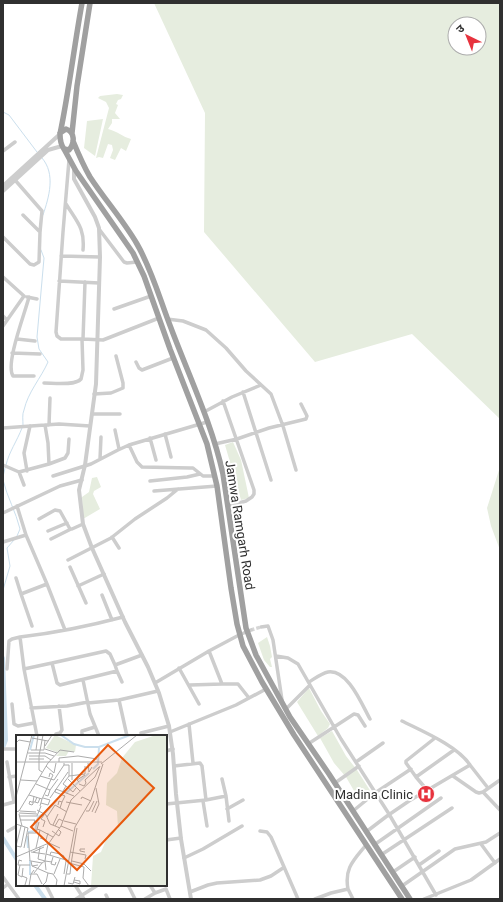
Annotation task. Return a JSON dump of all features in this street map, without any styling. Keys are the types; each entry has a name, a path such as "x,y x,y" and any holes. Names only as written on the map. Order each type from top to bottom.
{"highway":[{"name":"Jamwa Ramgarh Road","path":"82,3 60,134 63,148 74,167 129,246 137,262 173,358 200,424 216,476 230,588 239,635 247,654 294,735 400,899"},
{"path":"72,133 77,86 90,3"},
{"path":"60,134 66,128 72,133"},
{"name":"Jamwa Ramgarh Road","path":"72,133 73,141 90,176 137,244 152,277 204,412 222,468 249,631 256,656 284,706 308,744 409,896"},
{"path":"63,148 69,150 72,147 73,141"}],"street":[{"path":"3,186 47,149 60,134"},
{"path":"3,151 15,142"},
{"path":"47,149 63,148"},
{"path":"3,191 36,158"},
{"path":"69,159 59,281 57,336 61,339 104,340 159,318"},
{"path":"74,167 74,179 94,216 98,228 100,258 94,394 82,480 79,490 84,524 92,548 158,691 169,726 173,749 181,838 191,899"},
{"path":"3,237 30,264 38,262 42,211 15,180"},
{"path":"66,204 82,230 84,242 83,250"},
{"path":"23,215 40,232"},
{"path":"98,228 124,262 137,262"},
{"path":"61,256 100,258"},
{"path":"3,277 24,296 37,299"},
{"path":"59,281 99,283"},
{"path":"44,383 58,384 80,381 82,370 85,282"},
{"path":"3,326 24,296"},
{"path":"114,309 151,296"},
{"path":"29,297 12,353 12,375 34,376"},
{"path":"3,316 7,320"},
{"path":"167,319 183,321 206,330 226,348 271,394 283,426 296,470"},
{"path":"17,339 35,341"},
{"path":"12,353 40,354"},
{"path":"94,394 111,393 123,388 116,356"},
{"path":"136,362 142,370 173,358"},
{"path":"204,412 223,401 261,385"},
{"path":"243,392 271,480"},
{"path":"49,464 47,425 50,398"},
{"path":"223,401 254,490 252,497 246,501 228,506"},
{"path":"215,444 306,419 301,404"},
{"path":"92,414 120,414"},
{"path":"53,476 91,464 119,449 150,438 207,422"},
{"path":"3,428 59,424 90,426"},
{"path":"27,471 24,454 29,426"},
{"path":"115,430 119,449"},
{"path":"165,434 171,457"},
{"path":"100,459 101,437"},
{"path":"150,438 156,460"},
{"path":"3,465 20,472 65,458 68,453 69,439"},
{"path":"129,446 137,462 142,467 193,468 203,476 216,476"},
{"path":"20,472 24,485"},
{"path":"150,481 200,474"},
{"path":"3,513 60,486 82,480"},
{"path":"154,491 217,486"},
{"path":"68,560 112,537 178,489"},
{"path":"14,508 65,630"},
{"path":"39,519 55,510 58,510 71,529"},
{"path":"48,531 67,523"},
{"path":"51,539 84,524"},
{"path":"3,542 26,535"},
{"path":"112,537 119,548"},
{"path":"70,567 86,603"},
{"path":"78,586 104,574"},
{"path":"16,578 32,626"},
{"path":"21,594 47,584"},
{"path":"102,595 112,620"},
{"path":"7,669 9,641 12,639 65,630 112,620 123,616"},
{"path":"261,627 268,626 273,640 284,706"},
{"path":"154,683 209,651 249,631"},
{"path":"20,637 24,670 37,735"},
{"path":"24,670 106,651 110,654 122,682"},
{"path":"209,651 222,684"},
{"path":"115,665 142,655"},
{"path":"276,656 288,658 298,664 334,727 398,828 438,899"},
{"path":"52,663 58,685 117,671"},
{"path":"179,668 199,704"},
{"path":"284,706 309,684 326,673 331,672 341,675 348,682 370,719"},
{"path":"83,680 88,703 99,735"},
{"path":"190,686 238,684 249,698"},
{"path":"170,732 249,698 266,689"},
{"path":"31,708 119,700 158,691"},
{"path":"119,700 127,735"},
{"path":"12,704 14,724 18,726 34,723"},
{"path":"56,734 60,733 62,730 59,706"},
{"path":"308,744 354,714 358,715 365,726"},
{"path":"402,720 436,738 454,750 468,762 488,788"},
{"path":"189,724 193,763"},
{"path":"141,733 169,726"},
{"path":"82,735 82,731 95,727"},
{"path":"427,790 406,763 408,759 436,738"},
{"path":"356,762 383,743"},
{"path":"3,749 16,749"},
{"path":"167,751 173,749"},
{"path":"416,777 454,750"},
{"path":"3,805 15,802 7,762"},
{"path":"174,766 193,763 199,763 202,766 207,826"},
{"path":"366,832 389,814 470,765"},
{"path":"335,783 359,766"},
{"path":"353,811 375,793 411,769"},
{"path":"9,777 16,776"},
{"path":"453,776 478,793 483,792 500,780"},
{"path":"222,779 226,796 228,821"},
{"path":"483,792 500,809"},
{"path":"167,804 226,796"},
{"path":"374,844 441,798"},
{"path":"227,809 243,800"},
{"path":"381,855 452,808"},
{"path":"184,858 203,849 242,826"},
{"path":"8,832 16,828"},
{"path":"260,831 267,832 271,838 298,899"},
{"path":"402,886 455,849 486,842 500,833"},
{"path":"167,840 181,838"},
{"path":"480,844 495,863"},
{"path":"352,899 348,889 347,874 349,867 366,845"},
{"path":"419,865 439,851"},
{"path":"393,872 415,857"},
{"path":"424,899 471,880 500,859"},
{"path":"190,892 216,883 260,880 271,876 283,868"},
{"path":"3,878 19,899"},
{"path":"3,888 8,884"},
{"path":"46,886 53,899"},
{"path":"76,886 83,897"},
{"path":"76,899 83,897 97,886"},
{"path":"128,886 135,899"},
{"path":"151,886 155,893"},
{"path":"145,899 166,889 170,899"},
{"path":"315,899 330,893 348,889"},
{"path":"106,895 108,899"},
{"path":"400,899 409,896"}],"shaded area":[{"path":"154,3 500,3 500,419 412,334 315,362 204,232 205,113"},
{"path":"117,94 123,95 116,104 118,105 115,113 120,119 112,119 112,123 108,129 131,139 126,151 121,148 115,160 110,158 113,150 112,145 108,144 103,158 96,158 109,108 106,102 98,98 100,96"},
{"path":"103,119 95,156 84,148 87,121"},
{"path":"233,442 241,460 249,498 241,500 225,445"},
{"path":"500,467 500,550 491,526 487,508"},
{"path":"97,477 101,487 94,491 93,494 100,509 83,519 82,497 89,492 92,478"},
{"path":"267,637 272,657 270,659 272,667 270,667 264,660 258,643"},
{"path":"309,688 321,711 330,724 328,728 318,736 297,702"},
{"path":"332,731 346,756 371,792 360,801 346,777 334,763 320,738"}],"waterway":[{"path":"3,112 9,115 37,152"},
{"path":"42,158 49,171 50,178 49,193 43,215"},
{"path":"23,425 23,413 26,403 48,362 39,349 37,337 44,258 41,250"},
{"path":"6,465 22,428"},
{"path":"3,477 5,468"},
{"path":"3,480 20,529 17,536"},
{"path":"3,590 10,566 7,548 14,540"},
{"path":"3,658 6,740 3,748"},
{"path":"3,838 16,858"},
{"path":"36,886 45,899"}],"tunnel":[{"path":"251,630 261,627"}],"place":[{"name":"Madina Clinic","path":"426,794"}]}
